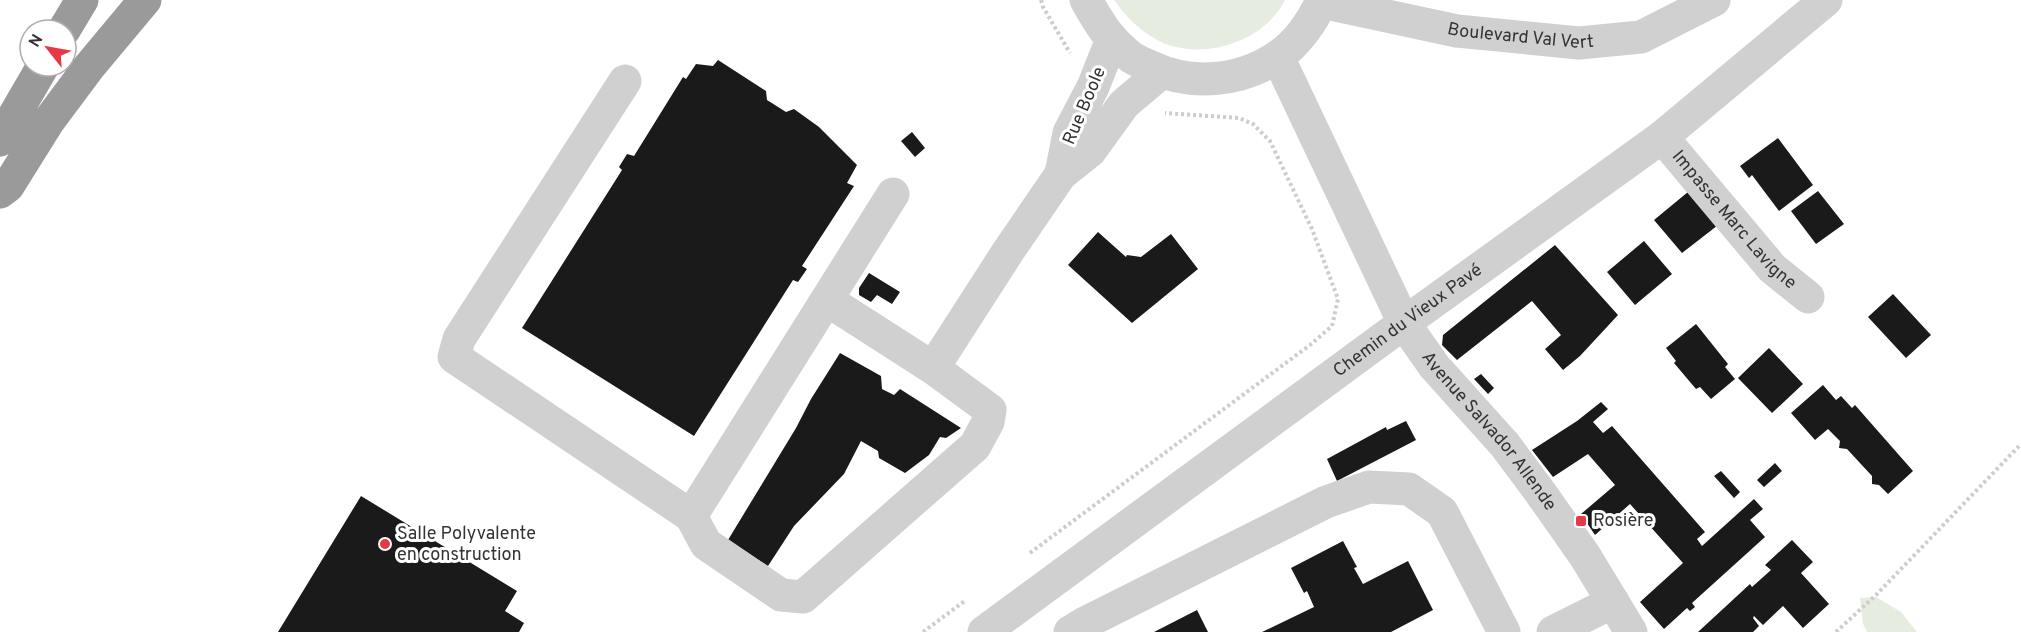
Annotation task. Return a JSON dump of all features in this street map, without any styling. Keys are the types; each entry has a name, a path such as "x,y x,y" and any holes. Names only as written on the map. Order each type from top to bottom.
{"highway":[{"path":"71,18 82,0"},
{"path":"0,192 8,186 55,113 145,0"},
{"path":"0,140 36,78"}],"street":[{"path":"1086,0 1104,32 1133,58 1162,72 1205,80 1243,74 1278,57 1304,32 1322,1"},
{"name":"Boulevard Val Vert","path":"1322,1 1457,31 1579,43 1641,37 1714,0"},
{"name":"Chemin du Vieux Pavé","path":"984,632 1404,323 1662,137 1826,0"},
{"name":"Rue Boole","path":"1061,174 1069,133 1094,87 1112,39"},
{"name":"Avenue Salvador Allende","path":"1278,57 1404,323 1434,366 1505,445 1585,556 1630,632"},
{"name":"Rue Boole","path":"933,368 1061,174 1090,151 1124,104 1162,72"},
{"path":"625,81 459,339 454,357 691,516 706,544 781,595 803,597 975,446 988,422 990,410 933,368 827,300"},
{"name":"Impasse Marc Lavigne","path":"1662,137 1772,268 1808,297"},
{"path":"691,516 893,194"},
{"path":"1070,632 1085,622 1326,502 1369,487 1409,489 1442,512 1504,632"},
{"path":"1553,632 1612,602"}],"path":[{"path":"1041,0 1067,46 1079,76 1094,87"},
{"path":"1028,555 1310,345 1332,326 1337,308 1338,299 1312,229 1270,141 1262,131 1254,124 1239,118 1138,112 1124,104"},
{"path":"1836,632 1877,594 2021,444"},
{"path":"923,632 971,597"}],"shaded area":[{"path":"1114,0 1285,0 1263,27 1248,37 1231,44 1195,49 1161,42 1147,34 1124,13"},
{"path":"1876,597 1901,612 1917,632 1867,632 1863,624 1860,598"}],"building":[{"path":"718,60 766,91 767,100 786,112 794,109 819,127 857,165 847,183 854,186 802,266 807,269 798,282 793,280 694,436 522,328 622,170 619,167 627,154 634,156 683,77 686,79 696,64 713,66"},
{"path":"912,132 925,148 915,157 901,141"},
{"path":"1778,138 1813,185 1779,211 1752,175 1749,178 1740,166"},
{"path":"1694,187 1722,222 1682,253 1654,220"},
{"path":"1818,191 1844,224 1816,244 1791,211"},
{"path":"1098,232 1126,257 1127,255 1141,257 1171,234 1198,269 1132,323 1068,265"},
{"path":"1644,241 1672,274 1635,305 1607,272"},
{"path":"1555,245 1618,315 1580,356 1563,370 1545,349 1561,335 1532,301 1457,360 1442,345 1443,335"},
{"path":"869,273 900,292 892,304 877,295 871,302 859,295 859,288"},
{"path":"1893,294 1931,335 1906,358 1868,317"},
{"path":"1696,324 1728,364 1725,367 1735,379 1711,399 1700,387 1696,389 1674,363 1676,361 1666,348"},
{"path":"1769,348 1803,384 1772,413 1738,378"},
{"path":"840,353 881,376 882,389 894,395 900,389 961,428 946,438 940,437 929,455 905,473 879,458 878,451 861,441 844,474 794,526 768,566 728,540"},
{"path":"1481,374 1494,388 1488,394 1474,379"},
{"path":"1823,385 1836,400 1841,396 1852,408 1855,405 1913,471 1888,494 1879,485 1872,484 1872,476 1847,449 1839,448 1840,441 1828,429 1815,440 1791,413"},
{"path":"1601,402 1608,409 1593,422 1603,433 1612,426 1705,532 1697,539 1702,546 1754,499 1763,509 1750,520 1765,537 1692,603 1695,607 1690,611 1687,608 1664,629 1640,602 1683,563 1630,504 1595,535 1581,514 1615,485 1588,454 1553,477 1532,450 1577,421"},
{"path":"1406,421 1416,440 1337,481 1327,459 1386,427 1387,430"},
{"path":"1775,463 1782,471 1764,487 1757,480"},
{"path":"1721,471 1740,492 1734,498 1714,476"},
{"name":"Salle Polyvalente en construction","path":"361,496 517,591 505,611 524,623 519,632 278,632"},
{"path":"1792,540 1813,562 1801,573 1829,604 1803,628 1783,606 1763,625 1754,616 1759,626 1753,632 1698,632 1750,584 1752,587 1771,570 1765,565"},
{"path":"1343,541 1363,584 1408,561 1433,610 1391,632 1262,632 1314,607 1307,591 1304,593 1291,568"},
{"path":"1197,610 1208,632 1154,632"}],"place":[{"name":"Rosière","path":"1581,521"},
{"name":"Salle Polyvalente en construction","path":"385,544"}]}
